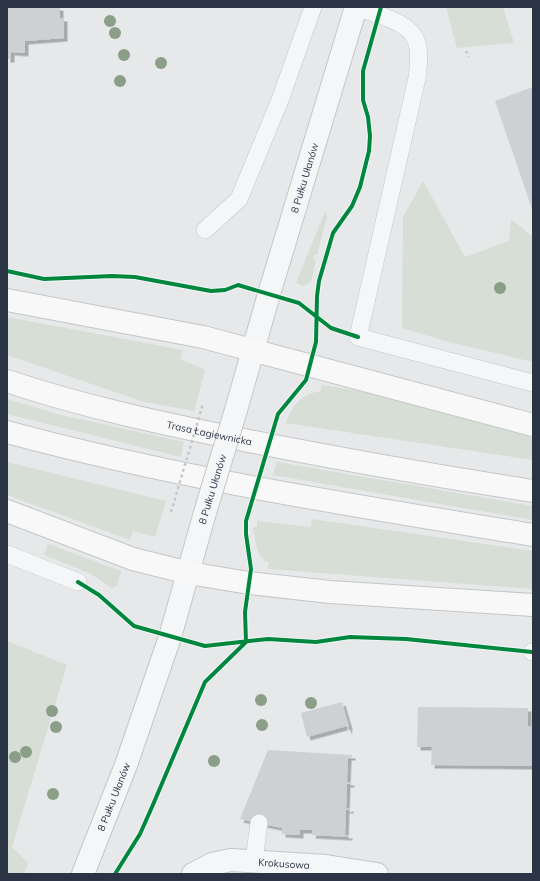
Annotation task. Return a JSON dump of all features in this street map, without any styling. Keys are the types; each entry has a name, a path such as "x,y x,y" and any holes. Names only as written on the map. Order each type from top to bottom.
{"main road":[{"path":"7,300 203,337 533,425"},
{"name":"Trasa Łagiewnicka","path":"7,381 94,406 182,427 312,453 533,491"},
{"path":"7,432 130,463 284,494 533,535"},
{"path":"7,511 133,558 189,573 249,583 322,591 533,605"}],"street":[{"name":"8 Pułku Ułanów","path":"83,874 126,765 170,637 269,294 355,7"},
{"name":"Krokusowa","path":"193,874 212,864 231,860 326,866 377,874"}],"lane":[{"path":"205,230 239,199 280,100 313,7"},
{"path":"355,7 399,22 408,27 414,36 420,59 358,337 533,383"},
{"path":"7,554 78,582"},
{"path":"254,861 259,823"}],"path":[{"path":"466,51 468,58"},
{"path":"172,512 203,404"}],"shaded area":[{"path":"446,7 503,7 514,43 457,48"},
{"path":"423,181 465,257 509,241 511,219 533,237 533,362 449,342 402,328 403,217"},
{"path":"325,212 327,217 317,255 314,255 313,259 316,260 311,282 303,286 296,283"},
{"path":"7,317 183,350 180,359 205,370 194,411 144,402 7,355"},
{"path":"322,385 402,398 533,435 533,460 286,423 294,406 308,394 320,392"},
{"path":"7,399 61,415 184,442 181,457 7,414"},
{"path":"7,462 166,501 155,537 133,531 130,540 7,495"},
{"path":"277,462 533,506 533,520 273,475"},
{"path":"312,519 533,551 533,589 268,569 269,562 261,557 256,543 253,528 257,527 257,521 311,527"},
{"path":"48,544 121,571 117,586 112,588 89,573 44,555"},
{"path":"7,641 67,665 12,847 28,863 24,874 7,874"}],"building":[{"path":"7,7 60,7 60,18 64,18 64,38 25,41 25,53 11,52 11,59 7,59"},
{"path":"533,87 533,212 495,101"},
{"path":"342,702 349,726 348,732 347,726 307,737 301,713"},
{"path":"418,707 528,708 528,726 533,726 533,766 431,765 432,747 417,747"},
{"path":"268,750 352,755 352,757 348,757 347,782 351,782 351,784 347,784 346,809 350,808 350,810 346,810 345,835 349,835 349,837 312,835 313,830 300,830 300,835 282,834 282,828 240,819"}],"cycle path":[{"path":"115,874 140,834 205,682 246,642 245,612 251,569 246,534 246,521 278,414 306,380 316,342 317,296 319,281 333,233 352,206 360,187 369,151 370,136 368,117 363,100 363,71 381,7"},
{"path":"7,271 44,279 112,276 135,277 211,291 225,290 238,285 299,303 331,328 358,337"},
{"path":"78,582 99,595 134,626 205,646 268,639 316,642 350,637 406,639 532,652"}]}
